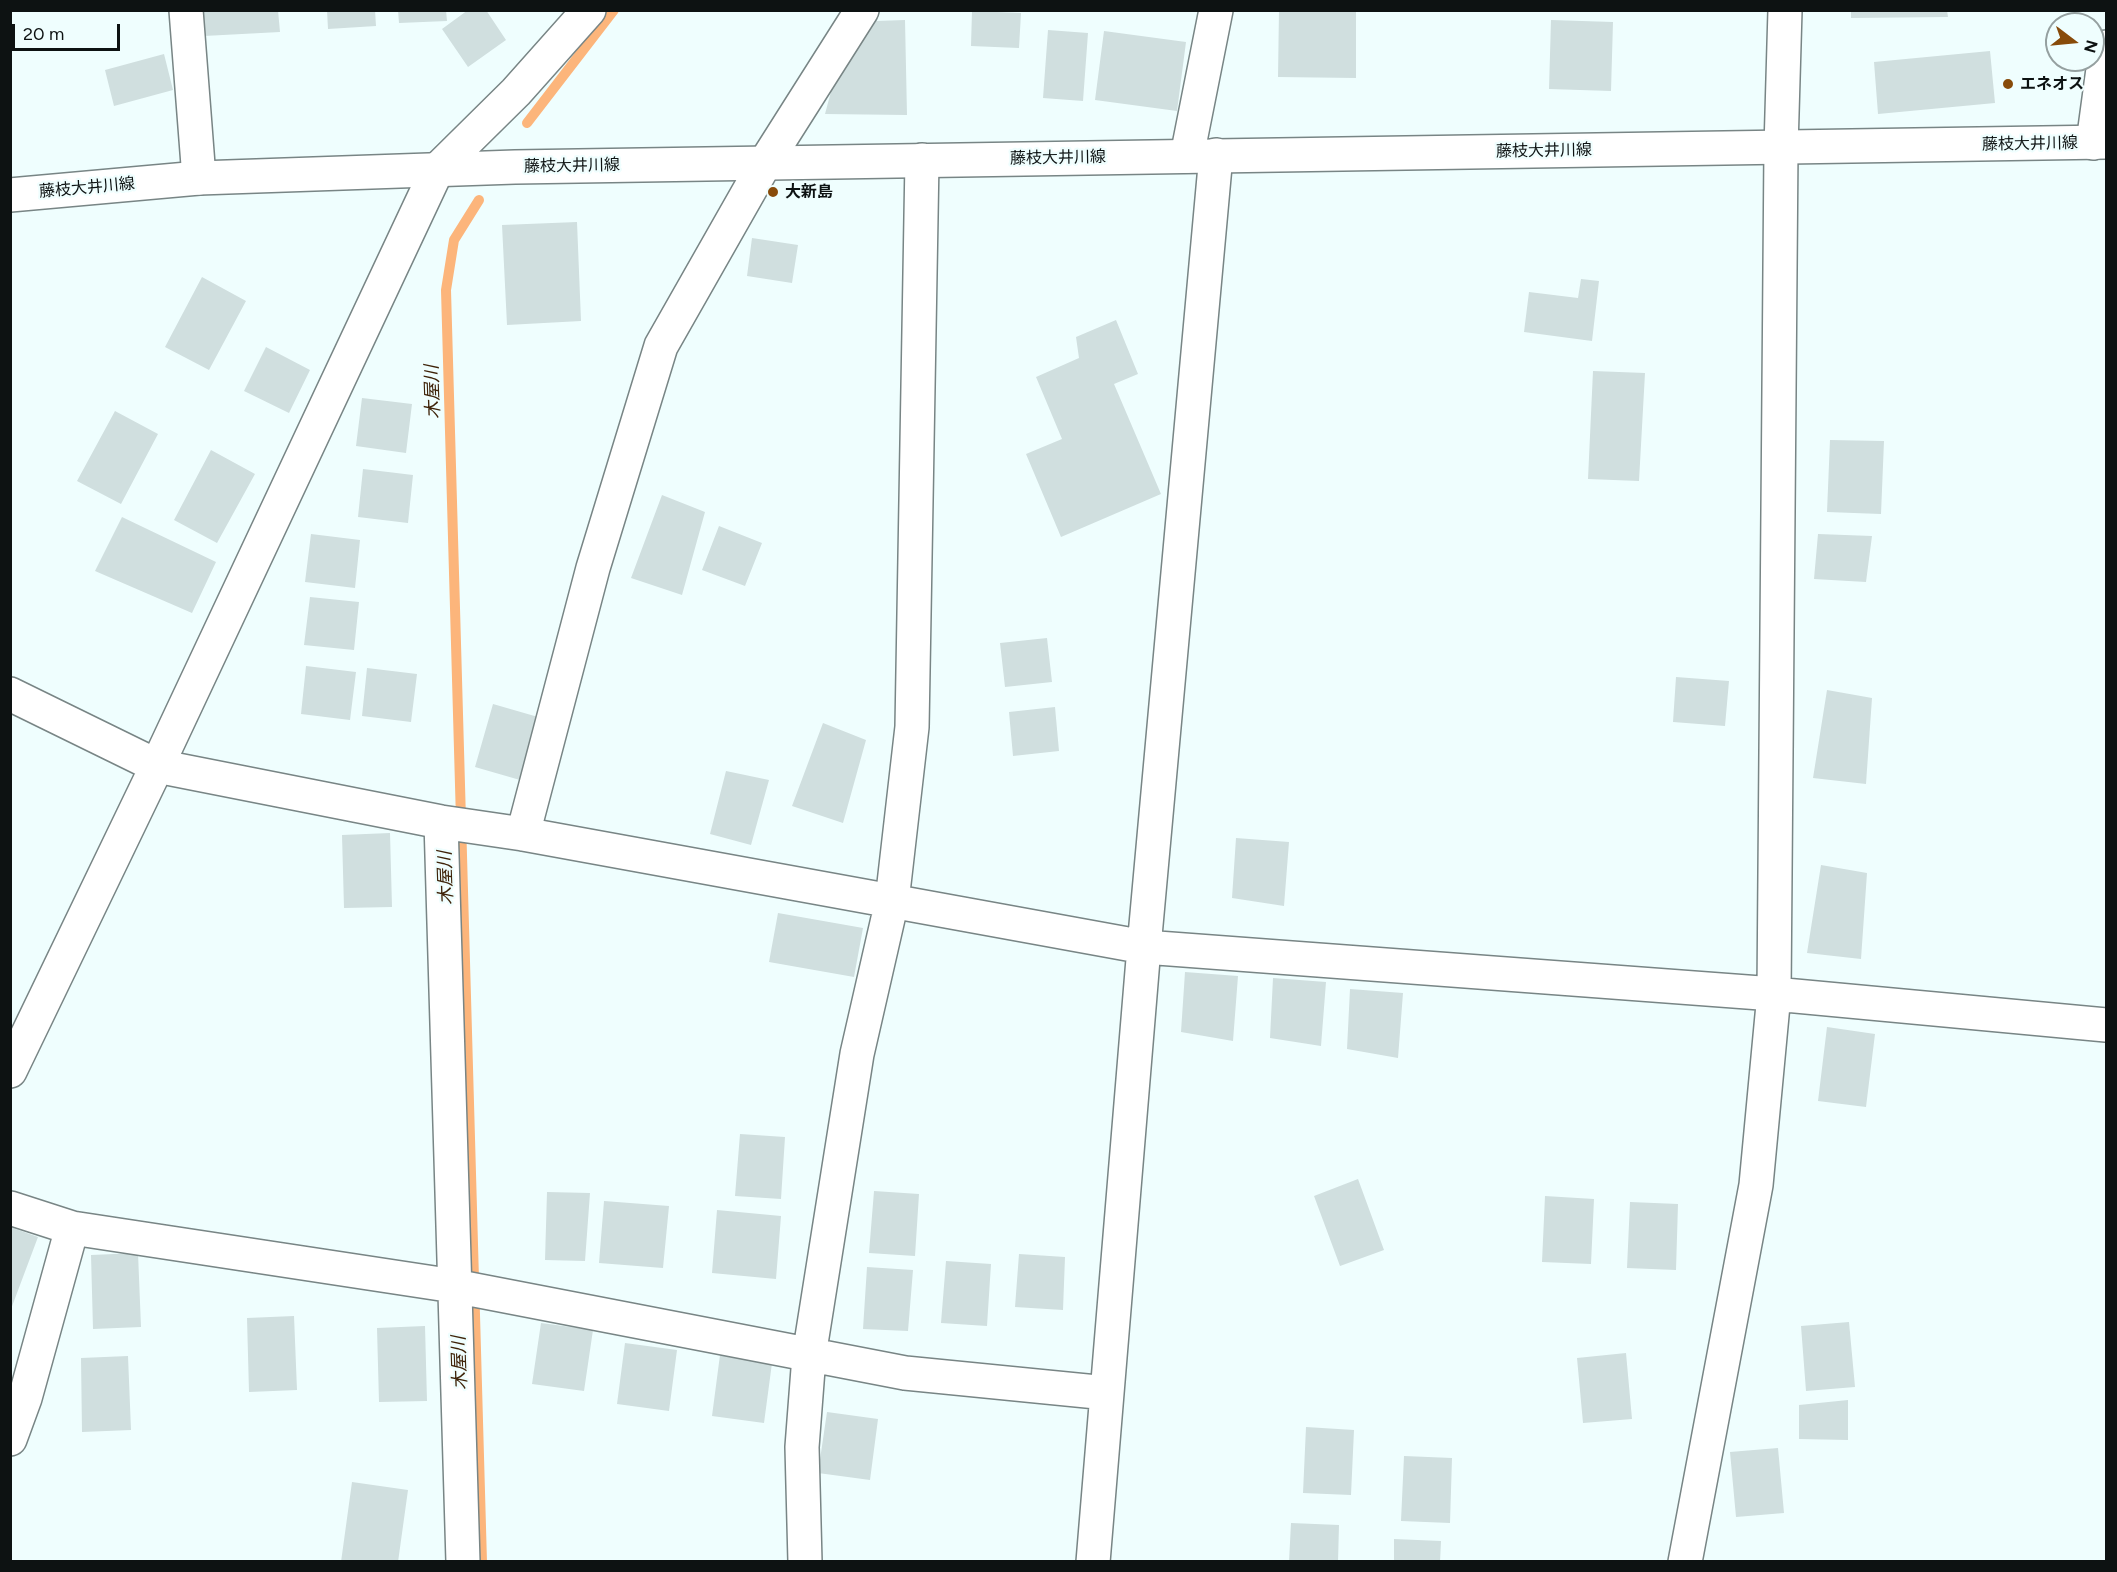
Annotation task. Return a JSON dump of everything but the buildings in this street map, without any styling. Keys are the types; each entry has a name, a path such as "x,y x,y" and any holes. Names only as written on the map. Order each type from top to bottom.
{"street":[{"path":"186,10 199,178"},
{"path":"10,1071 157,766 437,170 516,92 589,10"},
{"path":"523,834 593,568 661,346 765,163 862,10"},
{"path":"1093,1562 1144,947 1202,155 1216,10"},
{"path":"1685,1562 1756,1185 1773,994 1781,148 1785,10"},
{"path":"2100,142 2106,47"},
{"name":"藤枝大井川線","path":"10,195 199,178 437,170 1202,155 2100,142"},
{"path":"806,1562 802,1447 809,1356 857,1053 892,901 912,727 922,160"},
{"path":"10,694 157,766 458,824 1144,947 1773,994 2106,1025"},
{"path":"458,824 469,1289 463,1562"},
{"path":"10,1208 72,1228 469,1289 905,1374 1107,1393"},
{"path":"10,1440 25,1398 72,1228"}],"waterway":[{"name":"木屋川","path":"527,123 614,10"},
{"name":"木屋川","path":"479,200 454,240 446,290 482,1562"}],"place":[{"name":"エネオス","path":"2008,84"},
{"name":"大新島","path":"773,192"}]}
